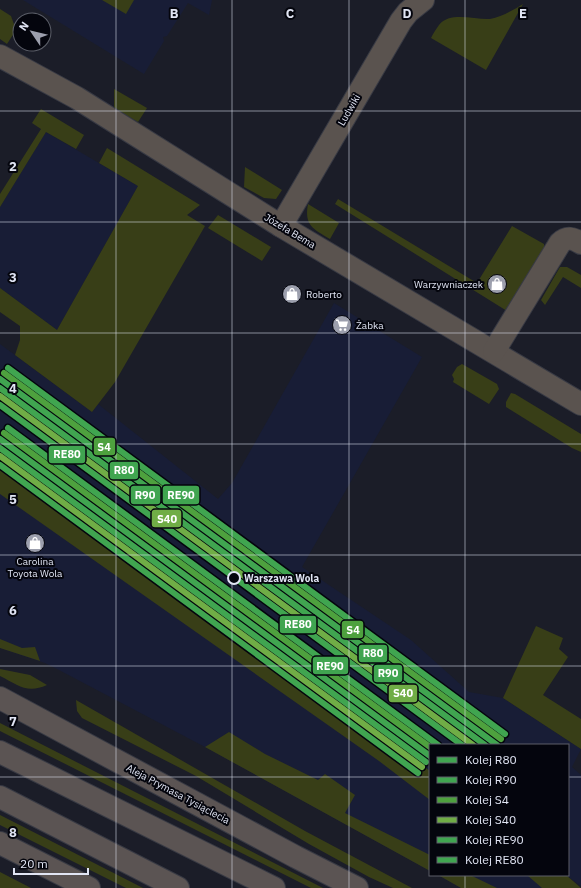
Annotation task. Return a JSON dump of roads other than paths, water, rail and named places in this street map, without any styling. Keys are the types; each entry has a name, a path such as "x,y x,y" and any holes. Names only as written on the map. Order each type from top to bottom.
{"main road":[{"name":"Aleja Prymasa Tysiąclecia","path":"0,698 296,857 357,888"},
{"path":"0,752 274,888"},
{"path":"0,798 178,888"},
{"path":"0,843 89,888"}],"street":[{"name":"Ludwiki","path":"281,226 401,21 408,12 423,0"},
{"name":"Józefa Bema","path":"0,56 76,98 281,226 432,317 494,350 581,404"},
{"path":"494,350 560,243 564,239 569,238 581,243"}],"rail line":[{"name":"RE90","path":"8,368 505,734"},
{"name":"S4","path":"4,373 501,739"},
{"name":"R80","path":"0,379 496,744"},
{"name":"R90","path":"0,388 484,744"},
{"name":"S40","path":"0,396 472,744"},
{"name":"RE80","path":"0,405 461,744"},
{"name":"RE90","path":"8,428 437,744"},
{"name":"S4","path":"4,433 429,746"},
{"name":"R80","path":"0,439 429,755"},
{"name":"R90","path":"0,448 426,762"},
{"name":"S40","path":"0,456 422,767"},
{"name":"RE80","path":"0,465 418,773"}],"place":[{"name":"Warzywniaczek","path":"497,284"},
{"name":"Roberto","path":"292,294"},
{"name":"Żabka","path":"342,325"},
{"name":"Carolina Toyota Wola","path":"35,543"},
{"name":"Warszawa Wola","path":"234,578"}]}
